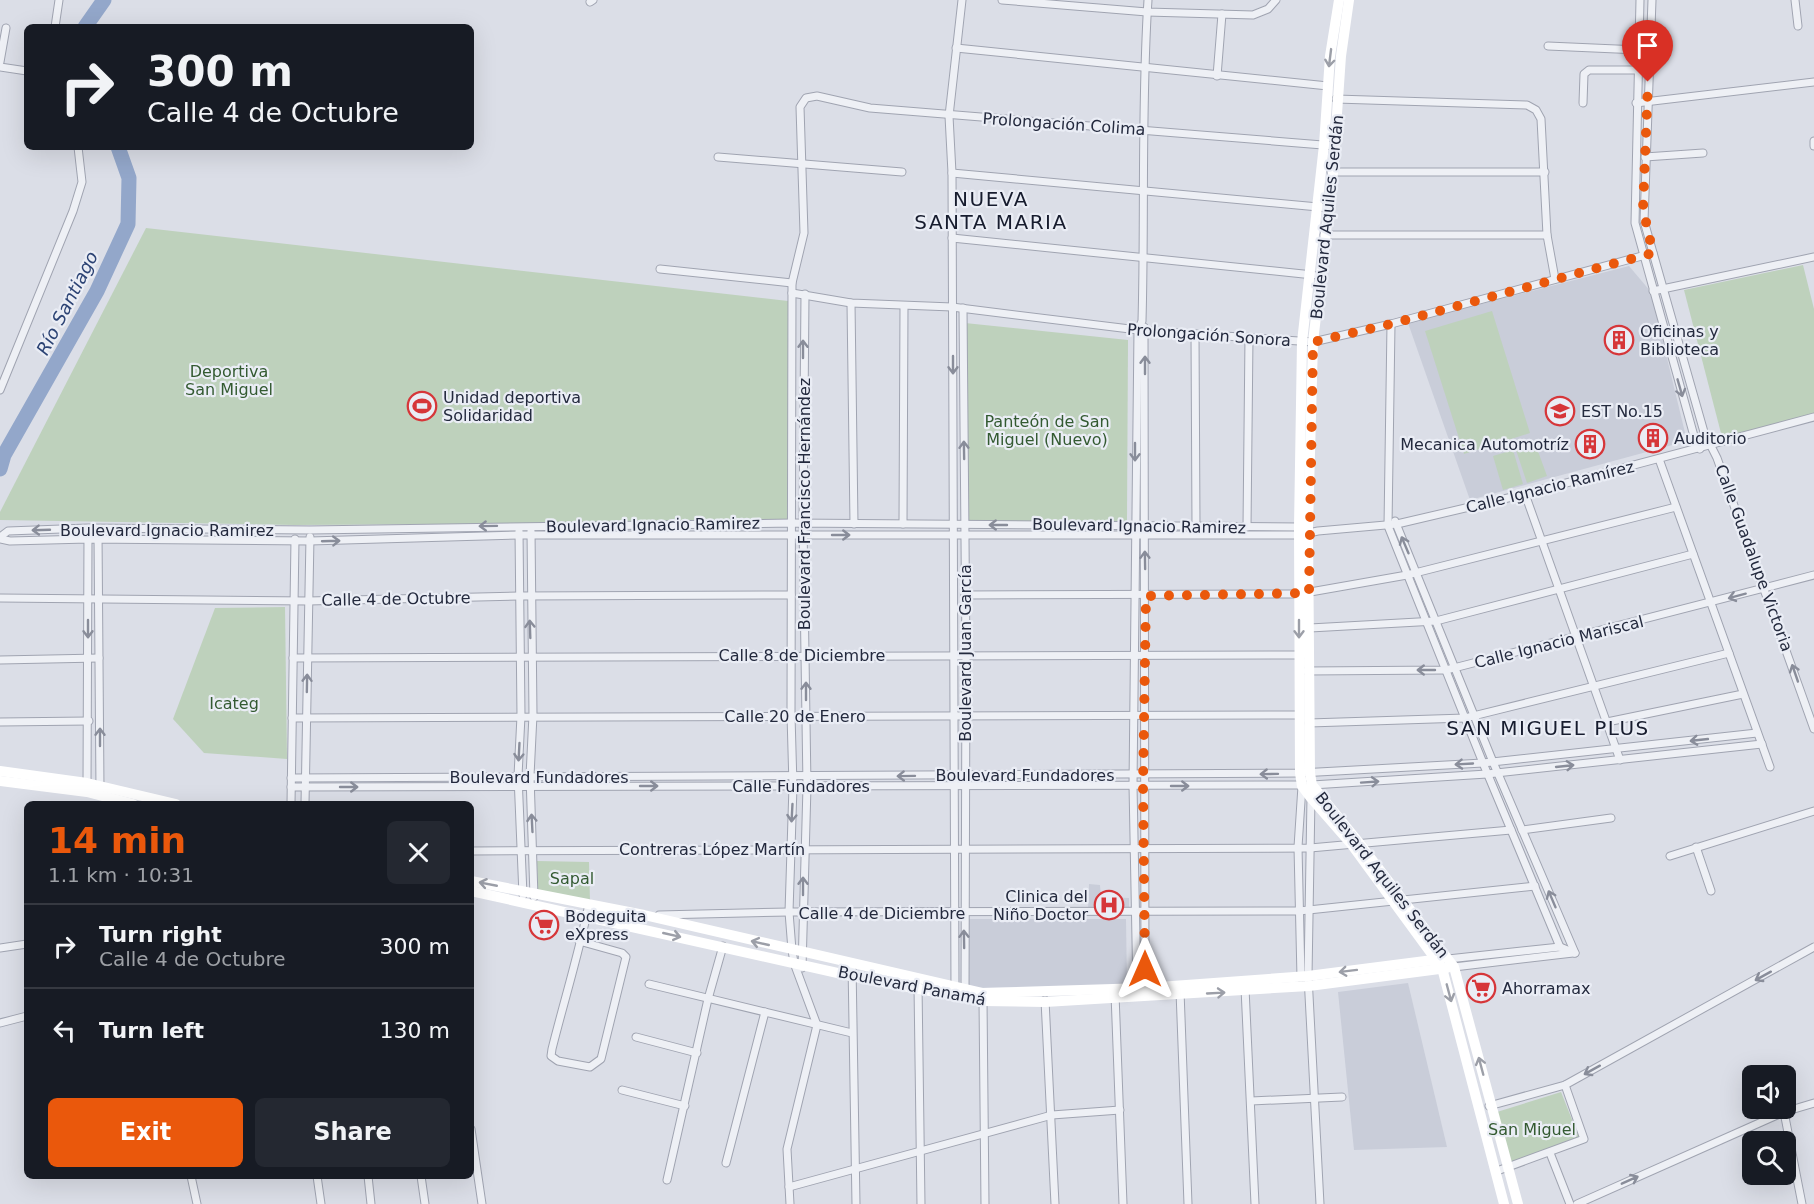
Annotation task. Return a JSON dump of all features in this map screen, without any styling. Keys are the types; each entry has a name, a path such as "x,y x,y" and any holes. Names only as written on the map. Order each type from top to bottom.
{"street":[{"path":"55,24 59,0"},
{"name":"Boulevard Juan García","path":"960,992 953,913 954,525 952,173 949,116 962,0"},
{"path":"1002,0 1147,12 1253,15 1268,9 1276,0"},
{"path":"1141,992 1145,912 1143,786 1146,655 1142,130 1148,0"},
{"name":"Boulevard Aquiles Serdán","path":"1334,99 1328,86 1339,0"},
{"name":"Boulevard Aquiles Serdán","path":"1308,342 1322,276 1327,235 1333,172 1330,145 1334,99 1349,0"},
{"name":"Calle Guadalupe Victoria","path":"1640,0 1634,209 1643,256 1694,436 1700,449"},
{"name":"Calle Guadalupe Victoria","path":"1652,0 1644,221 1710,446 1717,458 1812,717 1814,729"},
{"path":"1795,0 1798,26"},
{"path":"1217,76 1222,14"},
{"path":"0,62 6,28"},
{"path":"1548,46 1639,50"},
{"path":"956,48 1328,86"},
{"path":"0,67 24,71"},
{"path":"1583,103 1584,74 1589,70 1639,70"},
{"path":"1636,103 1814,82"},
{"name":"Prolongación Colima","path":"806,98 818,96 870,108 949,116 1330,145"},
{"name":"Boulevard Francisco Hernández","path":"792,950 789,912 794,777 791,715 792,283 804,233 800,107 806,98"},
{"path":"1334,99 1527,105 1536,110 1541,118 1547,235 1555,279"},
{"path":"1814,141 1814,146"},
{"name":"Boulevard Aquiles Serdán","path":"1305,773 1309,723 1304,671 1304,594 1309,274 1321,171 1330,145"},
{"path":"0,390 73,211 82,182 78,150"},
{"path":"1645,157 1703,153"},
{"path":"718,157 902,172"},
{"path":"1321,171 1545,172"},
{"path":"952,173 1329,208"},
{"path":"1314,234 1547,235"},
{"path":"952,238 1322,276"},
{"name":"Prolongación Sonora","path":"792,293 851,303 963,308 1142,331 1308,342 1391,324 1653,253"},
{"path":"1653,291 1814,257"},
{"path":"660,269 792,283"},
{"name":"Boulevard Francisco Hernández","path":"800,961 807,786 803,524 805,294"},
{"path":"851,303 854,524"},
{"path":"903,524 904,306"},
{"name":"Boulevard Juan García","path":"960,992 964,914 966,655 963,308"},
{"path":"1391,324 1390,514 1388,526 1487,774 1560,947 1575,953"},
{"path":"1141,992 1133,785 1135,525 1142,331"},
{"path":"1195,334 1196,525"},
{"path":"1247,527 1249,337"},
{"name":"Calle Ignacio Ramírez","path":"1306,531 1397,524 1525,494 1814,417"},
{"path":"1659,459 1770,767"},
{"path":"1525,494 1578,637 1620,760"},
{"path":"965,596 1304,594 1407,576 1676,507"},
{"path":"1390,514 1397,524 1493,762 1575,953"},
{"name":"Boulevard Ignacio Ramirez","path":"792,523 1196,525 1306,531 1135,535 519,535 309,541 88,539 10,542 0,538 8,531 88,528 310,530 792,523"},
{"path":"518,526 521,716 518,776 522,850 528,897"},
{"path":"528,897 534,850 530,776 533,716 531,526"},
{"path":"87,787 88,528"},
{"path":"98,528 100,790"},
{"path":"291,801 295,530"},
{"path":"305,801 310,530"},
{"path":"1310,628 1436,621 1693,554"},
{"name":"Calle Ignacio Mariscal","path":"1304,671 1446,670 1814,575"},
{"name":"Boulevard Aquiles Serdán","path":"1304,594 1310,628 1304,655"},
{"name":"Calle 4 de Octubre","path":"0,598 88,601 308,601 519,596 791,595"},
{"path":"1309,723 1465,718 1729,653"},
{"name":"Calle 8 de Diciembre","path":"293,658 1304,655"},
{"path":"0,660 99,658"},
{"name":"Boulevard Aquiles Serdán","path":"1304,671 1298,716 1307,785 1311,798 1356,844"},
{"path":"1607,722 1743,693"},
{"name":"Calle 20 de Enero","path":"292,718 791,715 1298,716"},
{"path":"0,722 89,721"},
{"name":"Boulevard Fundadores","path":"291,777 806,777 1305,773 1483,763 1757,733"},
{"path":"1320,1204 1315,1099 1299,911 1298,847 1307,785 1487,774 1762,744"},
{"path":"0,771 87,787 135,801"},
{"path":"0,781 87,787"},
{"name":"Boulevard Aquiles Serdán","path":"1307,785 1356,844 1445,963 1503,1169 1518,1204"},
{"name":"Calle Fundadores","path":"291,787 1307,785"},
{"path":"1305,981 1311,798"},
{"path":"1670,856 1814,811"},
{"path":"1522,830 1611,818"},
{"name":"Contreras López Martín","path":"474,851 1310,848 1511,830"},
{"path":"1696,848 1711,891"},
{"name":"Boulevard Panamá","path":"474,881 528,897 588,910 723,946 983,997 1115,994 1305,981 1560,947"},
{"path":"1309,910 1534,886"},
{"name":"Boulevard Panamá","path":"474,891 528,897"},
{"path":"579,941 622,953 626,957 601,1059 590,1067 558,1060 551,1056 579,941 588,910"},
{"name":"Boulevard Panamá","path":"588,910 644,915 792,950 800,961"},
{"name":"Calle 4 de Diciembre","path":"644,915 789,912 964,914 1309,910"},
{"path":"0,948 24,944"},
{"path":"667,1180 708,999 723,946"},
{"path":"1486,1107 1565,1086 1814,947"},
{"name":"Boulevard Panamá","path":"1445,963 1575,953"},
{"path":"790,1204 787,1149 817,1025 799,976 800,961"},
{"path":"851,970 856,1204"},
{"path":"649,984 852,1033"},
{"path":"918,985 921,1204"},
{"path":"1245,986 1256,1204"},
{"path":"1180,990 1188,1204"},
{"path":"1115,994 1123,1204"},
{"path":"983,997 985,1204"},
{"path":"1045,997 1055,1204"},
{"path":"726,1163 765,1012"},
{"path":"0,1023 24,1017"},
{"path":"636,1037 697,1053"},
{"path":"1503,1169 1584,1139 1565,1086"},
{"path":"622,1090 685,1106"},
{"path":"1251,1101 1342,1097"},
{"path":"1796,1108 1814,1103"},
{"path":"789,1187 1052,1115 1120,1110"},
{"path":"1576,1204 1768,1119"},
{"path":"1785,1119 1802,1204"},
{"path":"474,1149 482,1204"},
{"path":"1550,1153 1570,1204"},
{"name":"Boulevard Aquiles Serdán","path":"1503,1169 1504,1204"},
{"path":"192,1179 196,1204"},
{"path":"317,1179 321,1204"},
{"path":"368,1179 371,1204"},
{"path":"421,1179 425,1204"}],"shaded area":[{"name":"EST No.15","path":"1629,266 1651,292 1687,441 1470,500 1408,323"},
{"name":"Clinica del Niño Doctor","path":"1089,884 1100,885 1101,897 1129,898 1129,911 1088,912"},
{"path":"967,919 1126,919 1127,986 968,988"},
{"path":"1408,983 1447,1147 1354,1150 1338,992"}],"green space":[{"name":"Unidad deportiva Solidaridad","path":"146,228 788,301 790,522 295,525 0,520 0,512"},
{"path":"1803,265 1814,309 1814,415 1723,441 1684,290"},
{"path":"1492,311 1530,433 1464,454 1425,331"},
{"name":"Panteón de San Miguel (Nuevo)","path":"965,323 1128,340 1127,521 967,522"},
{"path":"1535,443 1547,476 1527,483 1516,450"},
{"path":"1513,450 1523,484 1503,490 1493,456"},
{"name":"Icateg","path":"285,607 287,759 204,753 173,719 215,608"},
{"name":"Sapal","path":"537,861 589,862 590,902 538,891"},
{"name":"San Miguel","path":"1561,1092 1579,1137 1511,1163 1497,1112"}],"waterway":[{"name":"Río Santiago","path":"87,24 104,0"},
{"name":"Río Santiago","path":"0,469 4,455 97,291 128,224 129,178 119,150"}],"place":[{"name":"Oficinas y Biblioteca","path":"1619,340"},
{"name":"Unidad deportiva Solidaridad","path":"422,406"},
{"name":"EST No.15","path":"1560,411"},
{"name":"Auditorio","path":"1653,438"},
{"name":"Mecanica Automotríz","path":"1590,444"},
{"name":"Clinica del Niño Doctor","path":"1109,905"},
{"name":"Bodeguita eXpress","path":"544,925"},
{"name":"Ahorramax","path":"1481,988"}],"district":[{"name":"NUEVA SANTA MARIA","path":"991,210"},
{"name":"SAN MIGUEL PLUS","path":"1548,728"}],"route":[{"path":"1145,969 1143,786 1146,596 1309,593 1308,527 1313,342 1391,324 1653,253 1643,209 1648,82"}],"park label":[{"name":"Deportiva San Miguel","path":"229,380"}]}
